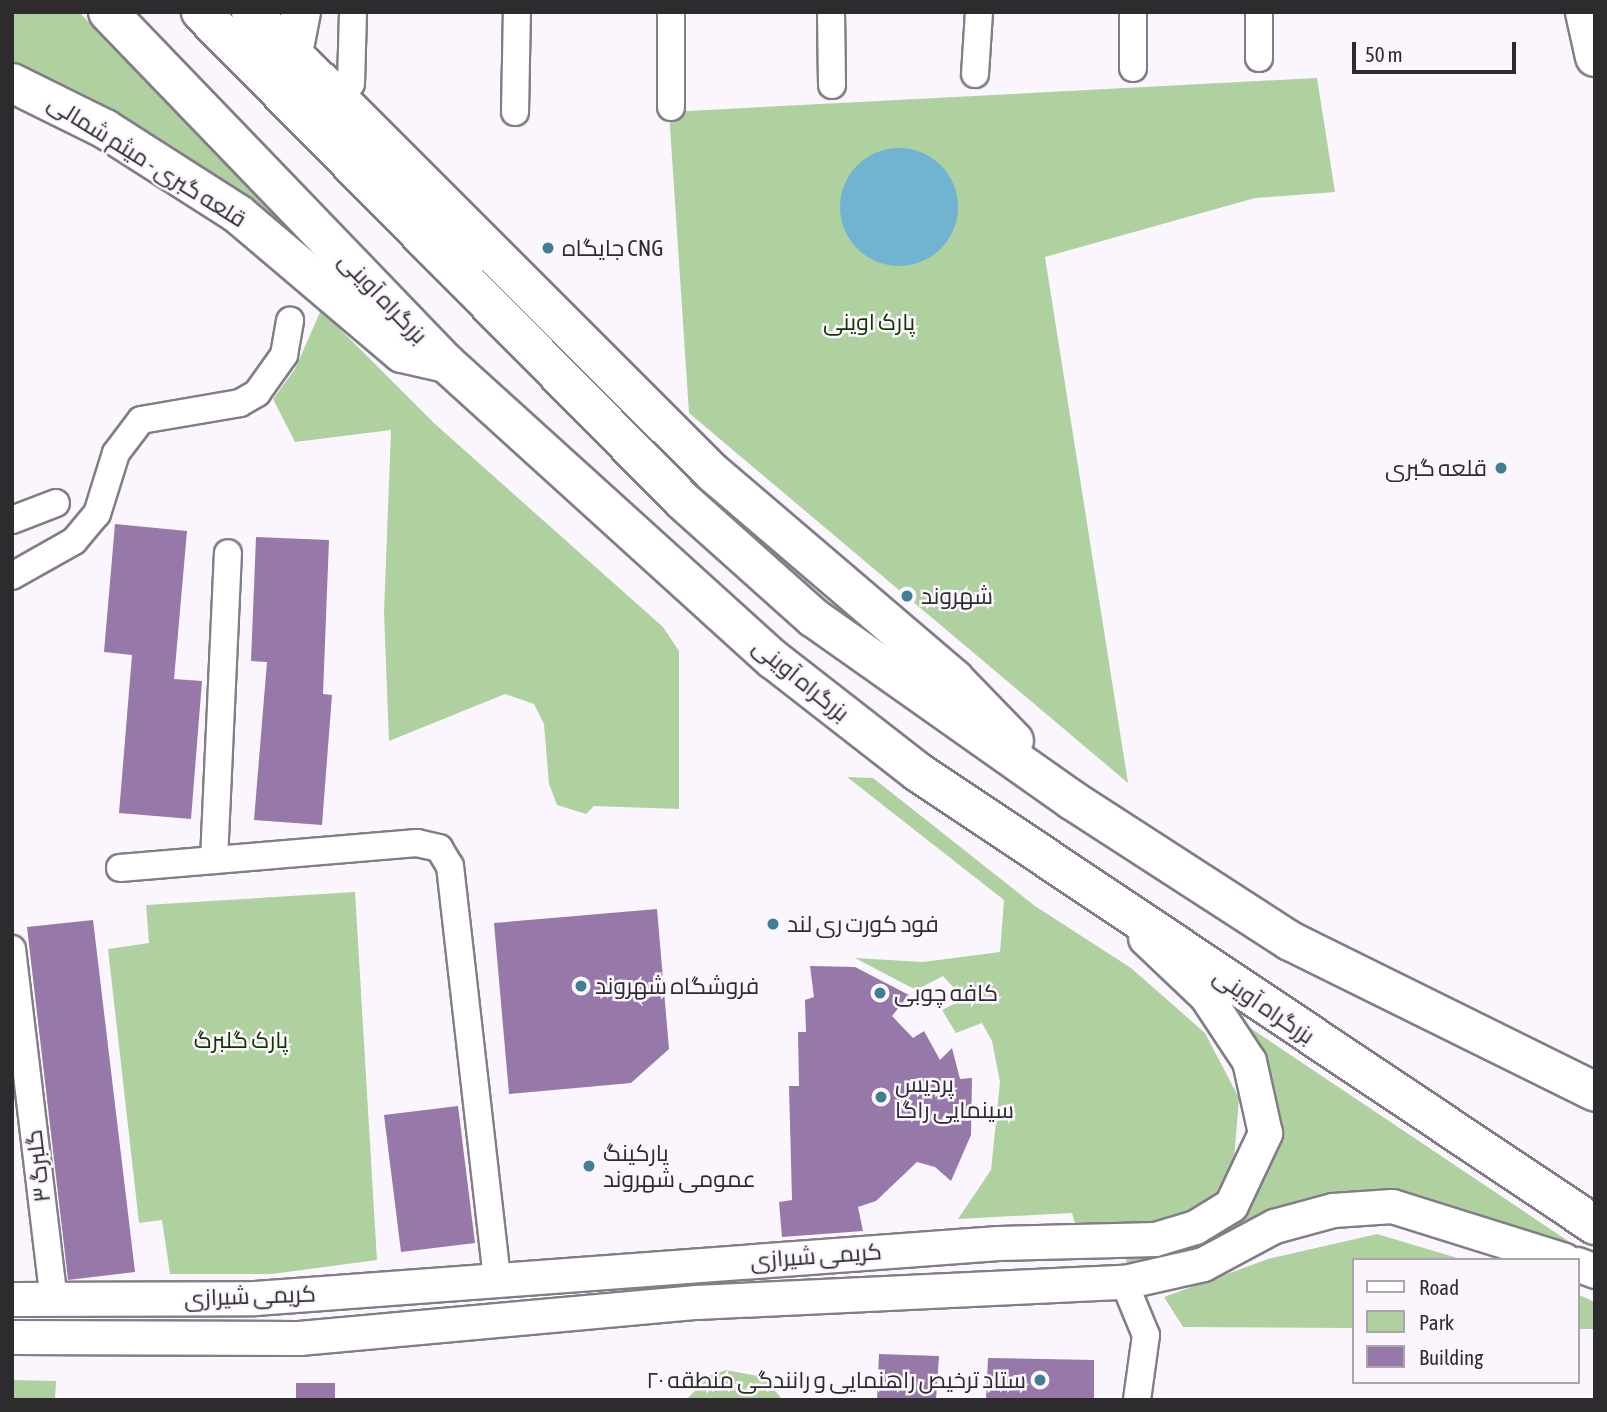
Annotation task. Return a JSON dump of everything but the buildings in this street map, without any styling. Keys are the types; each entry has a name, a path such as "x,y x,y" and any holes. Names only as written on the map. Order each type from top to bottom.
{"main road":[{"name":"بزرگراه آوینی","path":"108,12 446,363 774,660 918,772 1595,1225"},
{"path":"201,12 683,501 814,618 1072,800 1290,940 1595,1092"},
{"path":"251,12 713,473 954,679 1072,800"},
{"path":"293,53 302,12"},
{"path":"1587,15 1595,57"},
{"name":"قلعه گبری - میثم شمالی","path":"12,83 105,129 238,214 402,354 446,363"}],"street":[{"path":"351,85 353,12"},
{"path":"515,112 517,12"},
{"path":"671,12 671,107"},
{"path":"831,12 832,85"},
{"path":"975,74 979,12"},
{"path":"1133,12 1133,68"},
{"path":"1259,12 1259,58"},
{"path":"12,576 74,541 97,514 116,453 141,420 240,403 257,393 284,355 290,321"},
{"path":"12,520 56,503"},
{"path":"214,860 228,553"},
{"path":"120,868 417,843 439,848 450,866 497,1279"},
{"name":"کریمی شیرازی","path":"12,1299 255,1298 497,1279 1155,1239 1195,1227 1231,1205 1265,1133 1249,1061 1206,996 1097,894"},
{"name":"گلبرگ ۳","path":"12,949 54,1299"},
{"name":"کریمی شیرازی","path":"12,1337 89,1341 361,1332 696,1301 1110,1280 1203,1264 1274,1226 1333,1210 1392,1206 1558,1258"},
{"path":"1096,1241 1110,1280 1146,1335 1137,1400"},
{"path":"357,1290 361,1332"}],"green space":[{"path":"12,12 79,12 340,281 12,68"},
{"name":"پارک اوینی","path":"1317,78 1335,192 1255,198 1045,257 1128,783 689,413 669,112"},
{"path":"321,310 435,424 663,627 679,651 679,809 594,806 586,814 557,805 549,784 544,724 534,704 505,694 389,741 384,613 391,430 295,442 273,399 295,369"},
{"path":"847,777 873,778 1035,906 1131,968 1205,1033 1239,1098 1233,1172 1221,1196 1173,1223 1076,1227 1072,1213 958,1219 991,1170 1000,1082 992,1041 982,1023 956,1033 942,1010 964,999 943,976 916,990 855,958 923,962 1000,952 1004,900"},
{"name":"پارک گلبرگ","path":"355,892 377,1260 272,1274 170,1274 162,1220 139,1223 108,949 149,943 146,905"},
{"path":"1237,1019 1589,1255 1402,1195 1221,1239 1169,1261 1127,1267 1126,1257 1149,1255 1246,1206 1264,1178 1272,1151"},
{"path":"1377,1234 1457,1258 1352,1258 1352,1328 1183,1327 1164,1297 1268,1259"},
{"path":"1579,1295 1595,1302 1595,1329 1579,1329"},
{"path":"726,1370 763,1377 783,1400 686,1400 709,1376"},
{"path":"12,1380 56,1381 55,1400 12,1400"}],"water":[{"path":"899,148 922,152 941,165 954,184 958,207 954,230 941,249 922,262 899,266 876,262 857,249 844,230 840,207 844,184 857,165 876,152"}],"place":[{"name":"جایگاه CNG","path":"548,248"},
{"name":"قلعه گبری","path":"1501,468"},
{"name":"شهروند","path":"907,596"},
{"name":"فود کورت ری لند","path":"773,924"},
{"name":"فروشگاه شهروند","path":"581,986"},
{"name":"کافه چوبی","path":"880,993"},
{"name":"پردیس سینمایی راگا","path":"881,1097"},
{"name":"پارکینگ عمومی شهروند","path":"589,1166"},
{"name":"ستاد ترخیص راهنمایی و رانندگی منطقه ۲۰","path":"1040,1380"}]}
